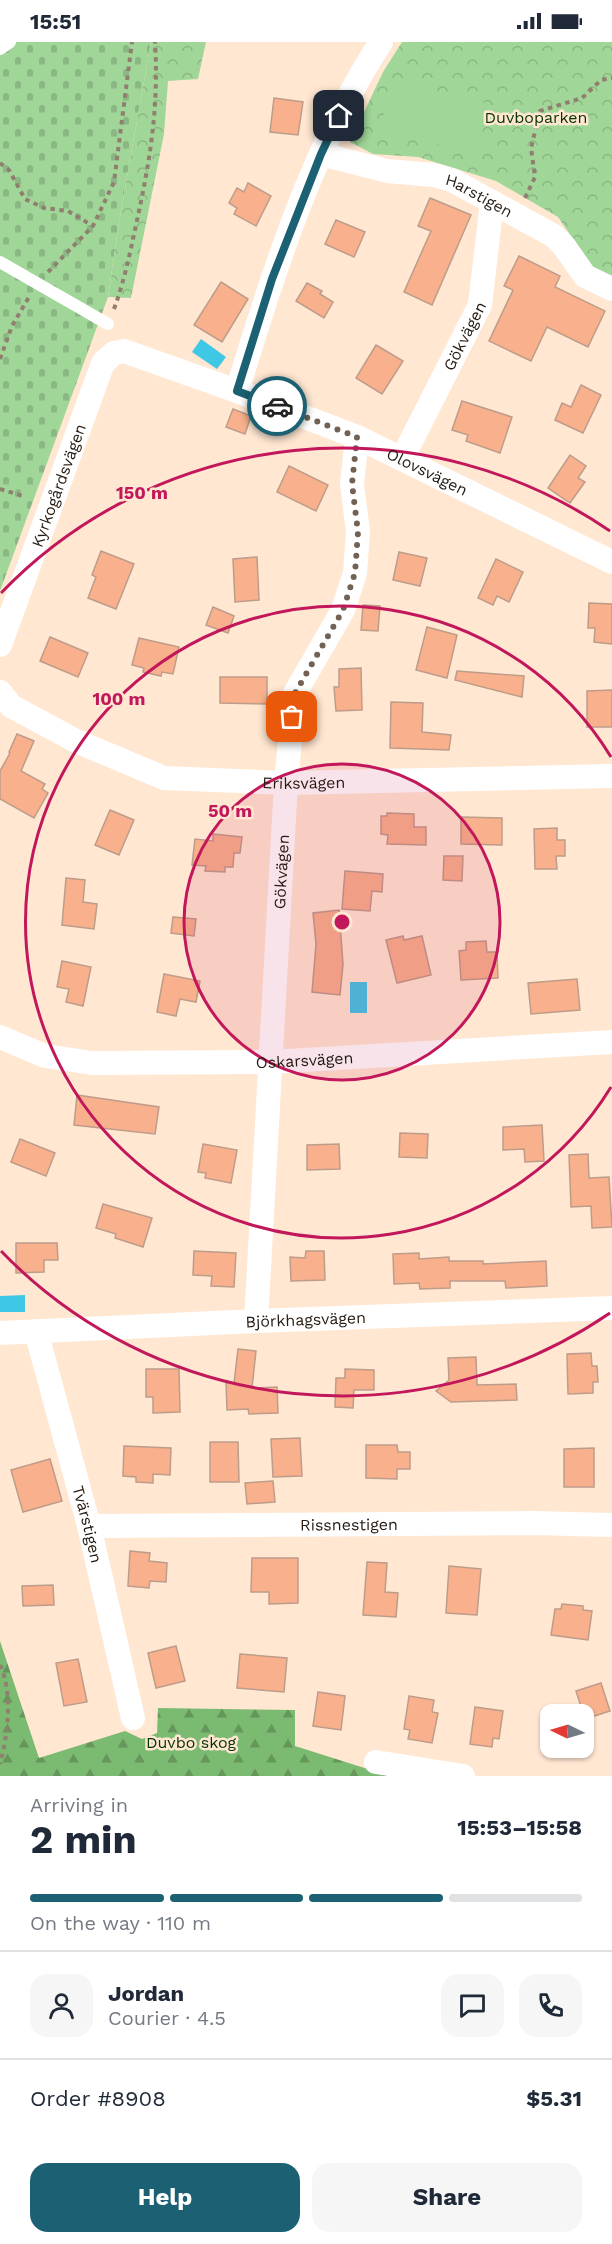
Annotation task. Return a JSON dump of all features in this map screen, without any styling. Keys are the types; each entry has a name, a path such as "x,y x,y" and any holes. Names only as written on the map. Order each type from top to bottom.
{"street":[{"path":"237,391 272,279 321,154 358,78 381,42"},
{"name":"Harstigen","path":"321,154 387,171 434,175 452,180 554,236 585,276 612,289"},
{"name":"Gökvägen","path":"402,459 480,305 492,202"},
{"name":"Kyrkogårdsvägen","path":"0,645 103,363 114,353 124,351 137,356"},
{"name":"Olovsvägen","path":"137,356 357,437 612,562"},
{"name":"Gökvägen","path":"256,1321 286,783 294,695 343,610 355,573 358,532 352,484 357,437"},
{"name":"Eriksvägen","path":"6,699 76,741 164,778 286,783 612,776"},
{"name":"Oskarsvägen","path":"0,1037 45,1056 92,1063 270,1062 612,1042"},
{"name":"Björkhagsvägen","path":"0,1333 612,1308"},
{"name":"Tvärstigen","path":"36,1331 89,1526 133,1718"},
{"name":"Rissnestigen","path":"89,1526 535,1523 611,1527"},
{"path":"376,1761 463,1776"}],"lane":[{"path":"0,49 10,42"},
{"path":"0,262 39,282 108,324"}],"path":[{"path":"0,359 12,326 39,282 93,225 114,182 132,42"},
{"path":"108,324 123,287 151,156 155,116 155,42"},
{"path":"517,215 535,177 531,148 540,111 582,98 601,81 612,78"},
{"path":"0,163 9,170 25,199 44,208 68,211 93,225"},
{"path":"0,489 22,496"},
{"path":"0,1665 9,1713 0,1764"}],"green space":[{"path":"0,42 151,42 108,297 0,591"},
{"path":"151,42 206,42 198,79 168,81 164,134 131,298 108,297 120,216"},
{"name":"Duvboparken","path":"402,42 612,42 612,278 596,272 558,217 496,181 418,157 373,154 350,142 383,72"},
{"path":"392,80 489,104 477,154 380,130"},
{"name":"Duvbo skog","path":"0,1641 39,1758 125,1731 142,1739 157,1733 158,1708 295,1710 295,1746 374,1771 400,1776 0,1776"}],"water":[{"path":"201,339 226,357 217,369 192,352"},
{"path":"350,982 367,982 367,1013 350,1013"},
{"path":"25,1295 25,1312 0,1312 0,1296"}],"building":[{"path":"274,98 303,102 298,135 270,132"},
{"path":"248,183 271,196 256,226 234,214 237,208 229,203 237,188 244,192"},
{"path":"430,198 471,215 432,305 404,292 431,231 418,226"},
{"path":"336,220 365,232 354,257 325,244"},
{"path":"519,256 560,276 555,287 605,311 588,347 547,327 531,361 489,341 513,290 504,286"},
{"path":"221,282 248,299 222,342 194,325"},
{"path":"307,283 322,291 320,294 333,302 324,318 296,301"},
{"path":"376,345 403,361 382,394 356,378"},
{"path":"581,385 601,395 583,433 555,420 562,403 571,407"},
{"path":"462,401 512,417 500,453 466,441 468,435 452,430"},
{"path":"233,409 251,416 245,434 226,427"},
{"path":"570,455 586,466 578,478 585,482 570,503 548,488"},
{"path":"289,466 328,485 316,511 277,492"},
{"path":"101,551 134,564 116,609 88,598 96,577 92,575"},
{"path":"399,552 427,558 420,586 393,580"},
{"path":"257,557 259,600 235,602 233,559"},
{"path":"496,559 523,572 509,602 497,596 493,605 478,598"},
{"path":"589,603 612,604 612,644 594,642 595,628 588,628"},
{"path":"363,605 380,606 378,631 361,630"},
{"path":"213,607 234,616 228,633 206,625"},
{"path":"427,627 457,635 447,678 416,670"},
{"path":"50,637 88,653 78,677 40,661"},
{"path":"139,638 179,647 173,674 162,672 161,676 143,672 144,668 132,665"},
{"path":"361,668 362,710 336,711 334,687 339,687 339,669"},
{"path":"457,671 524,676 522,697 455,680"},
{"path":"220,677 267,677 267,704 220,703"},
{"path":"612,690 612,727 587,727 587,691"},
{"path":"391,702 423,703 422,732 451,735 449,750 390,748"},
{"path":"17,734 34,741 21,771 45,784 42,789 48,793 34,818 0,799 0,771"},
{"path":"110,810 134,820 119,855 95,845"},
{"path":"387,813 414,814 414,827 426,827 426,845 387,844 388,835 381,834 381,816 387,816"},
{"path":"461,817 502,818 502,845 461,844"},
{"path":"557,828 557,840 565,840 565,856 556,856 557,869 535,869 534,829"},
{"path":"213,834 242,837 240,853 234,853 233,867 225,867 225,872 205,871 206,866 192,865 195,839 213,841"},
{"path":"444,856 463,856 462,881 443,880"},
{"path":"345,871 383,874 382,892 372,891 370,911 342,909"},
{"path":"66,878 85,880 83,902 97,904 94,929 62,925"},
{"path":"339,910 343,964 340,995 312,992 316,944 313,913"},
{"path":"173,917 196,919 194,936 171,933"},
{"path":"403,936 404,940 422,936 431,975 397,983 386,940"},
{"path":"486,941 487,952 497,952 498,978 461,980 459,951 466,950 466,942"},
{"path":"62,961 91,967 83,1006 66,1002 69,989 57,987"},
{"path":"164,974 200,981 196,1002 180,999 176,1016 157,1012"},
{"path":"577,979 580,1010 531,1014 528,983"},
{"path":"77,1095 159,1107 155,1134 74,1125"},
{"path":"542,1125 544,1161 525,1162 524,1149 503,1150 503,1127"},
{"path":"400,1133 428,1134 427,1158 399,1157"},
{"path":"20,1139 55,1153 46,1176 11,1162"},
{"path":"203,1144 237,1150 231,1183 205,1178 206,1173 198,1172"},
{"path":"339,1144 340,1169 307,1170 307,1145"},
{"path":"588,1154 589,1178 609,1177 612,1227 592,1228 591,1206 571,1207 569,1155"},
{"path":"103,1204 152,1218 143,1247 115,1238 116,1234 96,1228"},
{"path":"16,1243 57,1243 58,1260 44,1260 44,1272 16,1273"},
{"path":"194,1251 236,1253 234,1287 211,1286 212,1276 193,1275"},
{"path":"306,1251 324,1251 325,1280 291,1281 290,1257 305,1258"},
{"path":"419,1253 419,1259 449,1257 449,1261 483,1261 483,1264 546,1261 547,1286 506,1288 505,1281 450,1281 450,1288 420,1289 419,1283 394,1284 393,1254"},
{"path":"238,1349 256,1351 252,1388 277,1387 278,1413 249,1414 248,1409 227,1410 226,1383 234,1383"},
{"path":"591,1353 592,1366 597,1366 598,1382 593,1382 593,1393 568,1394 567,1354"},
{"path":"476,1357 477,1385 516,1384 517,1400 451,1402 436,1391 449,1380 448,1358"},
{"path":"146,1369 179,1369 180,1412 153,1413 153,1397 146,1397"},
{"path":"345,1369 374,1370 374,1390 354,1390 353,1408 335,1407 336,1378 345,1378"},
{"path":"300,1438 302,1476 273,1477 271,1439"},
{"path":"210,1442 238,1442 239,1482 210,1482"},
{"path":"366,1445 397,1445 398,1452 410,1452 410,1469 397,1469 397,1479 366,1478"},
{"path":"124,1446 171,1448 170,1475 153,1474 153,1483 136,1482 136,1477 123,1476"},
{"path":"594,1448 594,1487 564,1487 564,1449"},
{"path":"50,1459 62,1501 23,1512 11,1470"},
{"path":"273,1481 275,1502 247,1504 245,1483"},
{"path":"130,1551 150,1553 149,1561 167,1563 166,1582 150,1581 149,1588 128,1586"},
{"path":"252,1558 298,1558 298,1603 269,1604 269,1592 251,1592"},
{"path":"367,1562 387,1563 385,1592 398,1593 396,1617 363,1615"},
{"path":"449,1566 481,1569 477,1615 446,1613"},
{"path":"53,1585 54,1605 23,1606 22,1586"},
{"path":"562,1604 583,1606 583,1610 592,1611 588,1640 551,1635 555,1609 561,1609"},
{"path":"176,1646 185,1681 156,1688 148,1653"},
{"path":"240,1654 287,1658 284,1692 237,1688"},
{"path":"78,1659 87,1702 64,1706 56,1663"},
{"path":"601,1683 610,1711 594,1716 594,1704 580,1704 576,1691"},
{"path":"318,1692 345,1696 341,1730 313,1726"},
{"path":"409,1696 434,1700 432,1712 438,1713 432,1743 408,1739 410,1730 404,1729"},
{"path":"475,1707 503,1711 499,1739 493,1738 492,1747 470,1744"}],"way so far":[{"path":"277,406 357,437 352,484 358,532 355,573 343,610 294,695 292,717"}],"route":[{"path":"277,406 237,391 272,279 321,154 339,116"}]}
